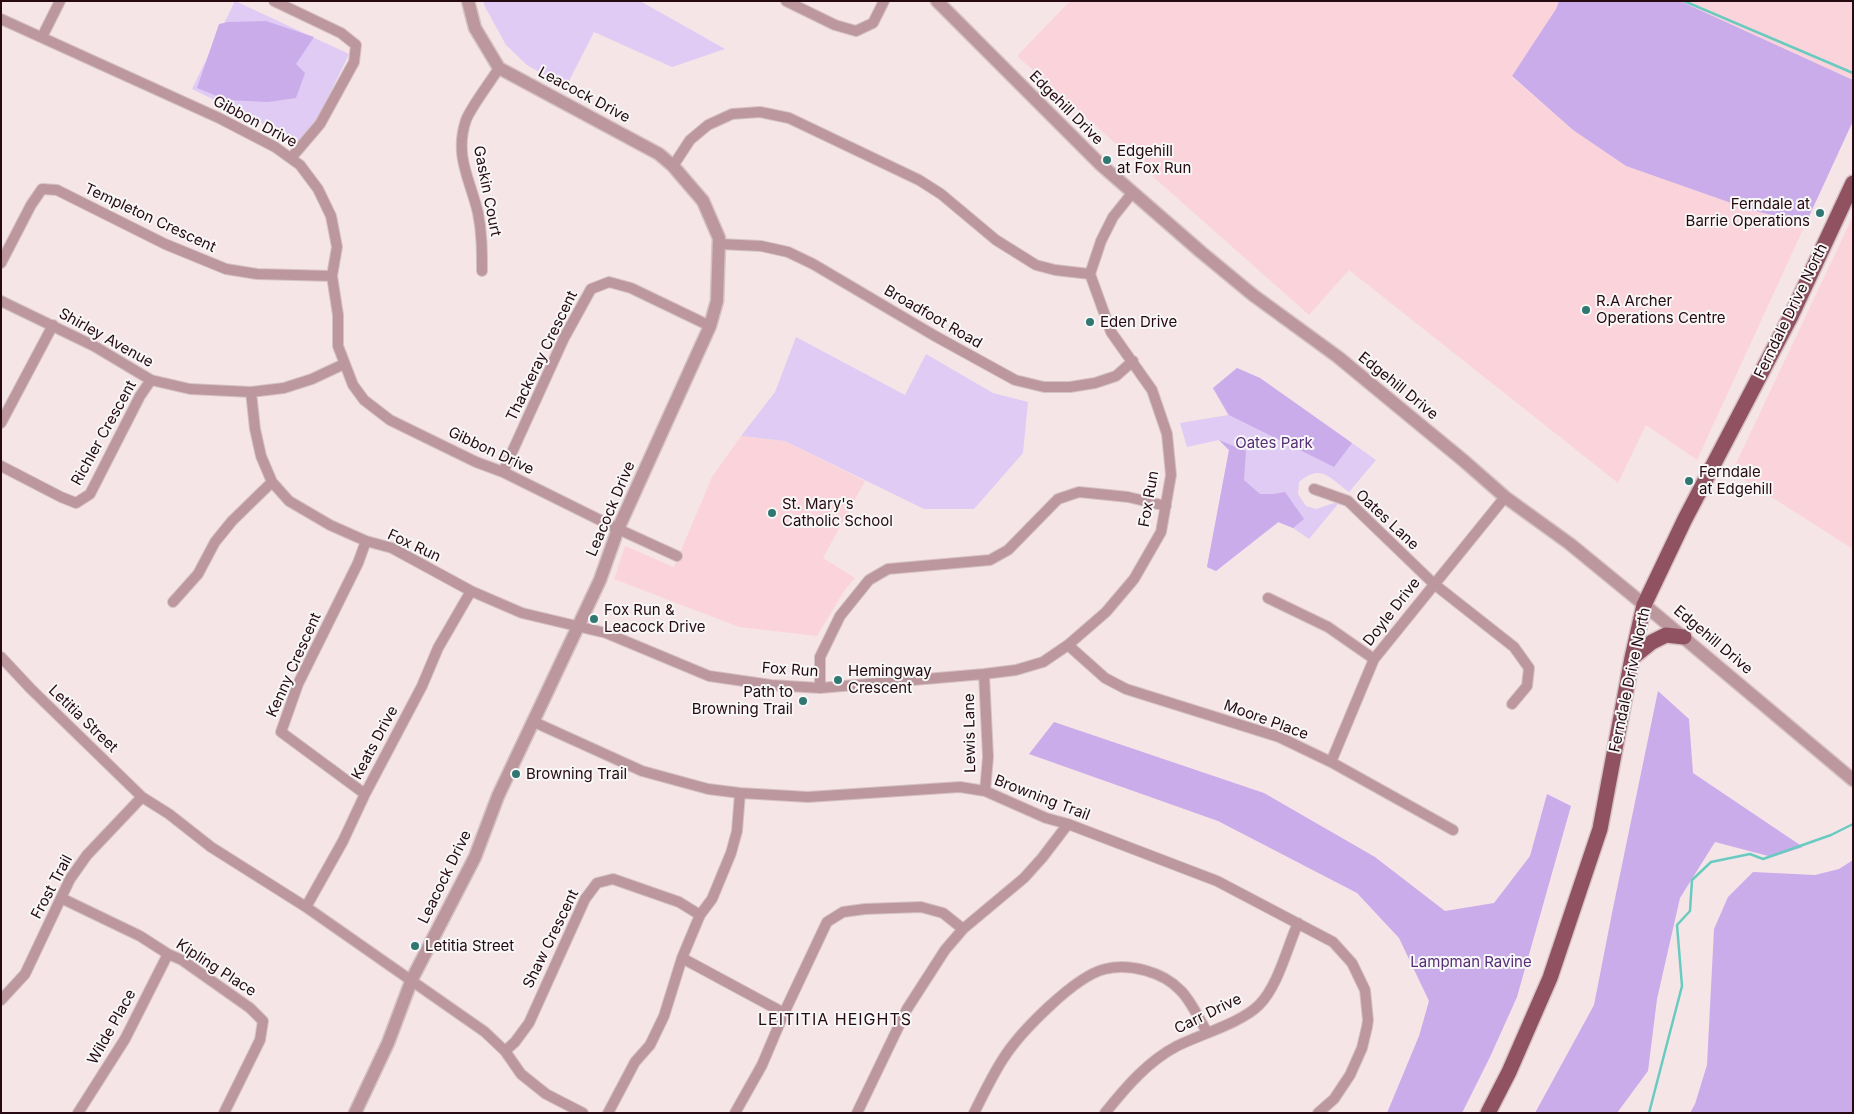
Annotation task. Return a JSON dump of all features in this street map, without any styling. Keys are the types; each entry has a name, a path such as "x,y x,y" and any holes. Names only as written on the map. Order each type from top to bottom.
{"main road":[{"name":"Ferndale Drive North","path":"1488,1113 1509,1072 1550,978 1600,830 1632,658 1644,605 1685,519 1791,316 1853,183"},
{"path":"1632,658 1652,642 1666,635 1684,637"}],"street":[{"path":"42,37 60,1"},
{"path":"274,1 341,33 356,45 354,62 320,124 291,158"},
{"path":"468,1 475,28 499,68"},
{"path":"786,1 835,25 856,31 873,23 884,1"},
{"name":"Edgehill Drive","path":"937,1 1100,164 1253,295 1338,357 1505,497 1570,544 1684,637 1853,780"},
{"name":"Gibbon Drive","path":"1,18 219,118 275,147 300,165 318,189 331,216 336,247 332,276 338,314 338,346 353,385 364,400 390,420 677,556"},
{"name":"Leacock Drive","path":"355,1113 388,1043 412,979 475,858 498,796 600,580 618,529 710,326 717,302 720,238 703,201 673,166 659,154 499,68"},
{"name":"Gaskin Court","path":"482,271 483,240 478,213 462,162 462,141 467,118 499,68"},
{"path":"673,166 690,140 708,125 732,114 760,112 789,118 918,180 941,194 996,240 1036,265 1054,270 1090,274 1102,241 1114,217 1133,192"},
{"name":"Templeton Crescent","path":"1,263 31,205 42,189 58,190 164,244 226,269 256,274 332,276"},
{"name":"Broadfoot Road","path":"719,244 761,246 788,252 813,264 935,336 1016,380 1044,386 1070,387 1095,383 1116,376 1133,361"},
{"name":"Fox Run","path":"251,392 255,429 261,456 272,482 289,501 330,525 366,541 392,548 470,591 522,614 606,633 709,676 771,685 820,688 1016,670 1043,662 1068,645 1106,612 1134,579 1161,532 1166,506 1171,475 1168,434 1152,390 1111,332 1090,274"},
{"name":"Thackeray Crescent","path":"503,472 564,338 591,289 609,282 631,288 710,326"},
{"name":"Shirley Avenue","path":"1,301 94,346 151,380 190,389 251,392 284,388 312,379 344,364"},
{"path":"1,423 53,325"},
{"name":"Richler Crescent","path":"1,466 61,498 76,503 90,494 140,396 151,380"},
{"path":"173,602 198,574 215,542 232,521 272,482"},
{"name":"Oates Lane","path":"1314,488 1348,501 1434,584 1514,647 1529,668 1527,686 1512,704"},
{"path":"820,688 820,657 840,616 869,580 888,569 990,560 1008,550 1058,499 1080,492 1128,497 1166,506"},
{"name":"Doyle Drive","path":"1331,762 1374,659 1505,497"},
{"name":"Kenny Crescent","path":"365,794 281,732 298,684 358,563 366,541"},
{"name":"Keats Drive","path":"306,907 343,841 365,794 422,686 438,648 470,591"},
{"path":"1268,598 1328,627 1374,659"},
{"name":"Moore Place","path":"1068,645 1105,678 1126,689 1279,737 1331,762 1454,830"},
{"name":"Letitia Street","path":"1,657 31,690 142,797 169,814 211,846 306,907 412,979 486,1032 505,1051 521,1074 546,1094 583,1113"},
{"name":"Lewis Lane","path":"984,674 988,757 985,791"},
{"name":"Browning Trail","path":"534,722 642,771 708,789 808,797 960,787 985,791 1046,818 1068,824 1217,881 1333,942 1352,963 1365,990 1368,1020 1362,1048 1350,1076 1334,1099 1318,1113"},
{"path":"608,1113 635,1062 650,1045 664,1016 682,958 700,915 712,899 731,854 737,832 740,793"},
{"name":"Frost Trail","path":"1,1000 25,974 70,879 87,854 142,797"},
{"path":"857,1113 907,1009 945,950 964,929 1024,878 1068,824"},
{"name":"Shaw Crescent","path":"505,1051 515,1042 528,1023 585,900 597,883 613,879 679,902 700,915"},
{"name":"Kipling Place","path":"61,898 140,936 168,954 182,960 250,1008 263,1021 260,1040 224,1113"},
{"path":"735,1113 762,1065 827,922 843,912 866,909 921,907 943,913 964,929"},
{"name":"Carr Drive","path":"1105,1113 1126,1087 1151,1064 1176,1047 1237,1020 1259,1005 1273,984 1298,923"},
{"name":"Wilde Place","path":"78,1113 125,1039 168,954"},
{"path":"682,958 784,1013"},
{"path":"974,1113 1003,1058 1040,1015 1080,980 1106,969 1134,968 1161,975 1181,990 1207,1032"}],"shaded area":[{"path":"1070,1 1559,1 1556,9 1512,77 1573,130 1626,166 1751,210 1806,223 1697,460 1646,425 1618,483 1349,270 1309,315 1017,56"},
{"path":"1680,1 1853,1 1853,80"},
{"path":"1853,216 1853,549 1732,472"},
{"name":"St. Mary's Catholic School","path":"741,436 785,441 865,481 823,558 855,578 844,591 817,636 739,627 614,579 625,546 674,567 712,477"}],"green space":[{"path":"235,1 349,54 314,126 300,142 192,89"},
{"path":"484,1 640,1 725,49 672,67 594,32 566,87 527,65 506,45 484,5"},
{"path":"1559,1 1680,1 1853,80 1853,121 1806,223 1751,210 1626,166 1573,130 1512,76 1556,9"},
{"path":"266,21 314,37 296,64 305,73 296,98 268,102 227,100 197,88 219,24"},
{"path":"796,337 905,395 926,354 993,393 1028,402 1023,453 974,509 924,509 785,441 741,436 775,392"},
{"name":"Oates Park","path":"1237,368 1260,378 1376,460 1349,492 1320,473 1307,476 1299,482 1298,494 1306,506 1316,509 1334,503 1338,504 1309,539 1293,528 1279,522 1216,571 1207,567 1229,450 1219,440 1187,447 1180,423 1228,415 1213,388"},
{"path":"1237,368 1260,378 1352,443 1334,467 1229,415 1213,388"},
{"path":"1219,440 1246,451 1244,480 1260,494 1285,492 1304,519 1293,528 1278,522 1216,571 1207,567 1229,450"},
{"path":"1658,691 1689,719 1693,773 1803,847 1772,857 1715,842 1680,898 1657,999 1648,1071 1617,1113 1535,1113 1594,1005"},
{"name":"Lampman Ravine","path":"1054,722 1264,793 1375,857 1445,911 1494,903 1530,856 1547,794 1571,806 1517,997 1462,1113 1387,1113 1419,1036 1429,1001 1399,938 1357,893 1218,821 1029,754"},
{"path":"1853,860 1853,1113 1690,1113 1695,1104 1707,1065 1714,929 1728,897 1753,872 1815,875 1839,869"}],"waterway":[{"path":"1684,1 1853,73"},
{"path":"1649,1113 1682,986 1677,925 1690,911 1692,880 1711,862 1750,854 1763,859 1831,835 1853,824"}],"place":[{"name":"Edgehill at Fox Run","path":"1107,160"},
{"name":"Ferndale at Barrie Operations","path":"1820,213"},
{"name":"R.A Archer Operations Centre","path":"1586,310"},
{"name":"Eden Drive","path":"1090,322"},
{"name":"Ferndale at Edgehill","path":"1689,481"},
{"name":"St. Mary's Catholic School","path":"772,513"},
{"name":"Fox Run & Leacock Drive","path":"594,619"},
{"name":"Hemingway Crescent","path":"838,680"},
{"name":"Path to Browning Trail","path":"803,701"},
{"name":"Browning Trail","path":"516,774"},
{"name":"Letitia Street","path":"415,946"}],"district":[{"name":"LEITITIA HEIGHTS","path":"835,1020"}]}
